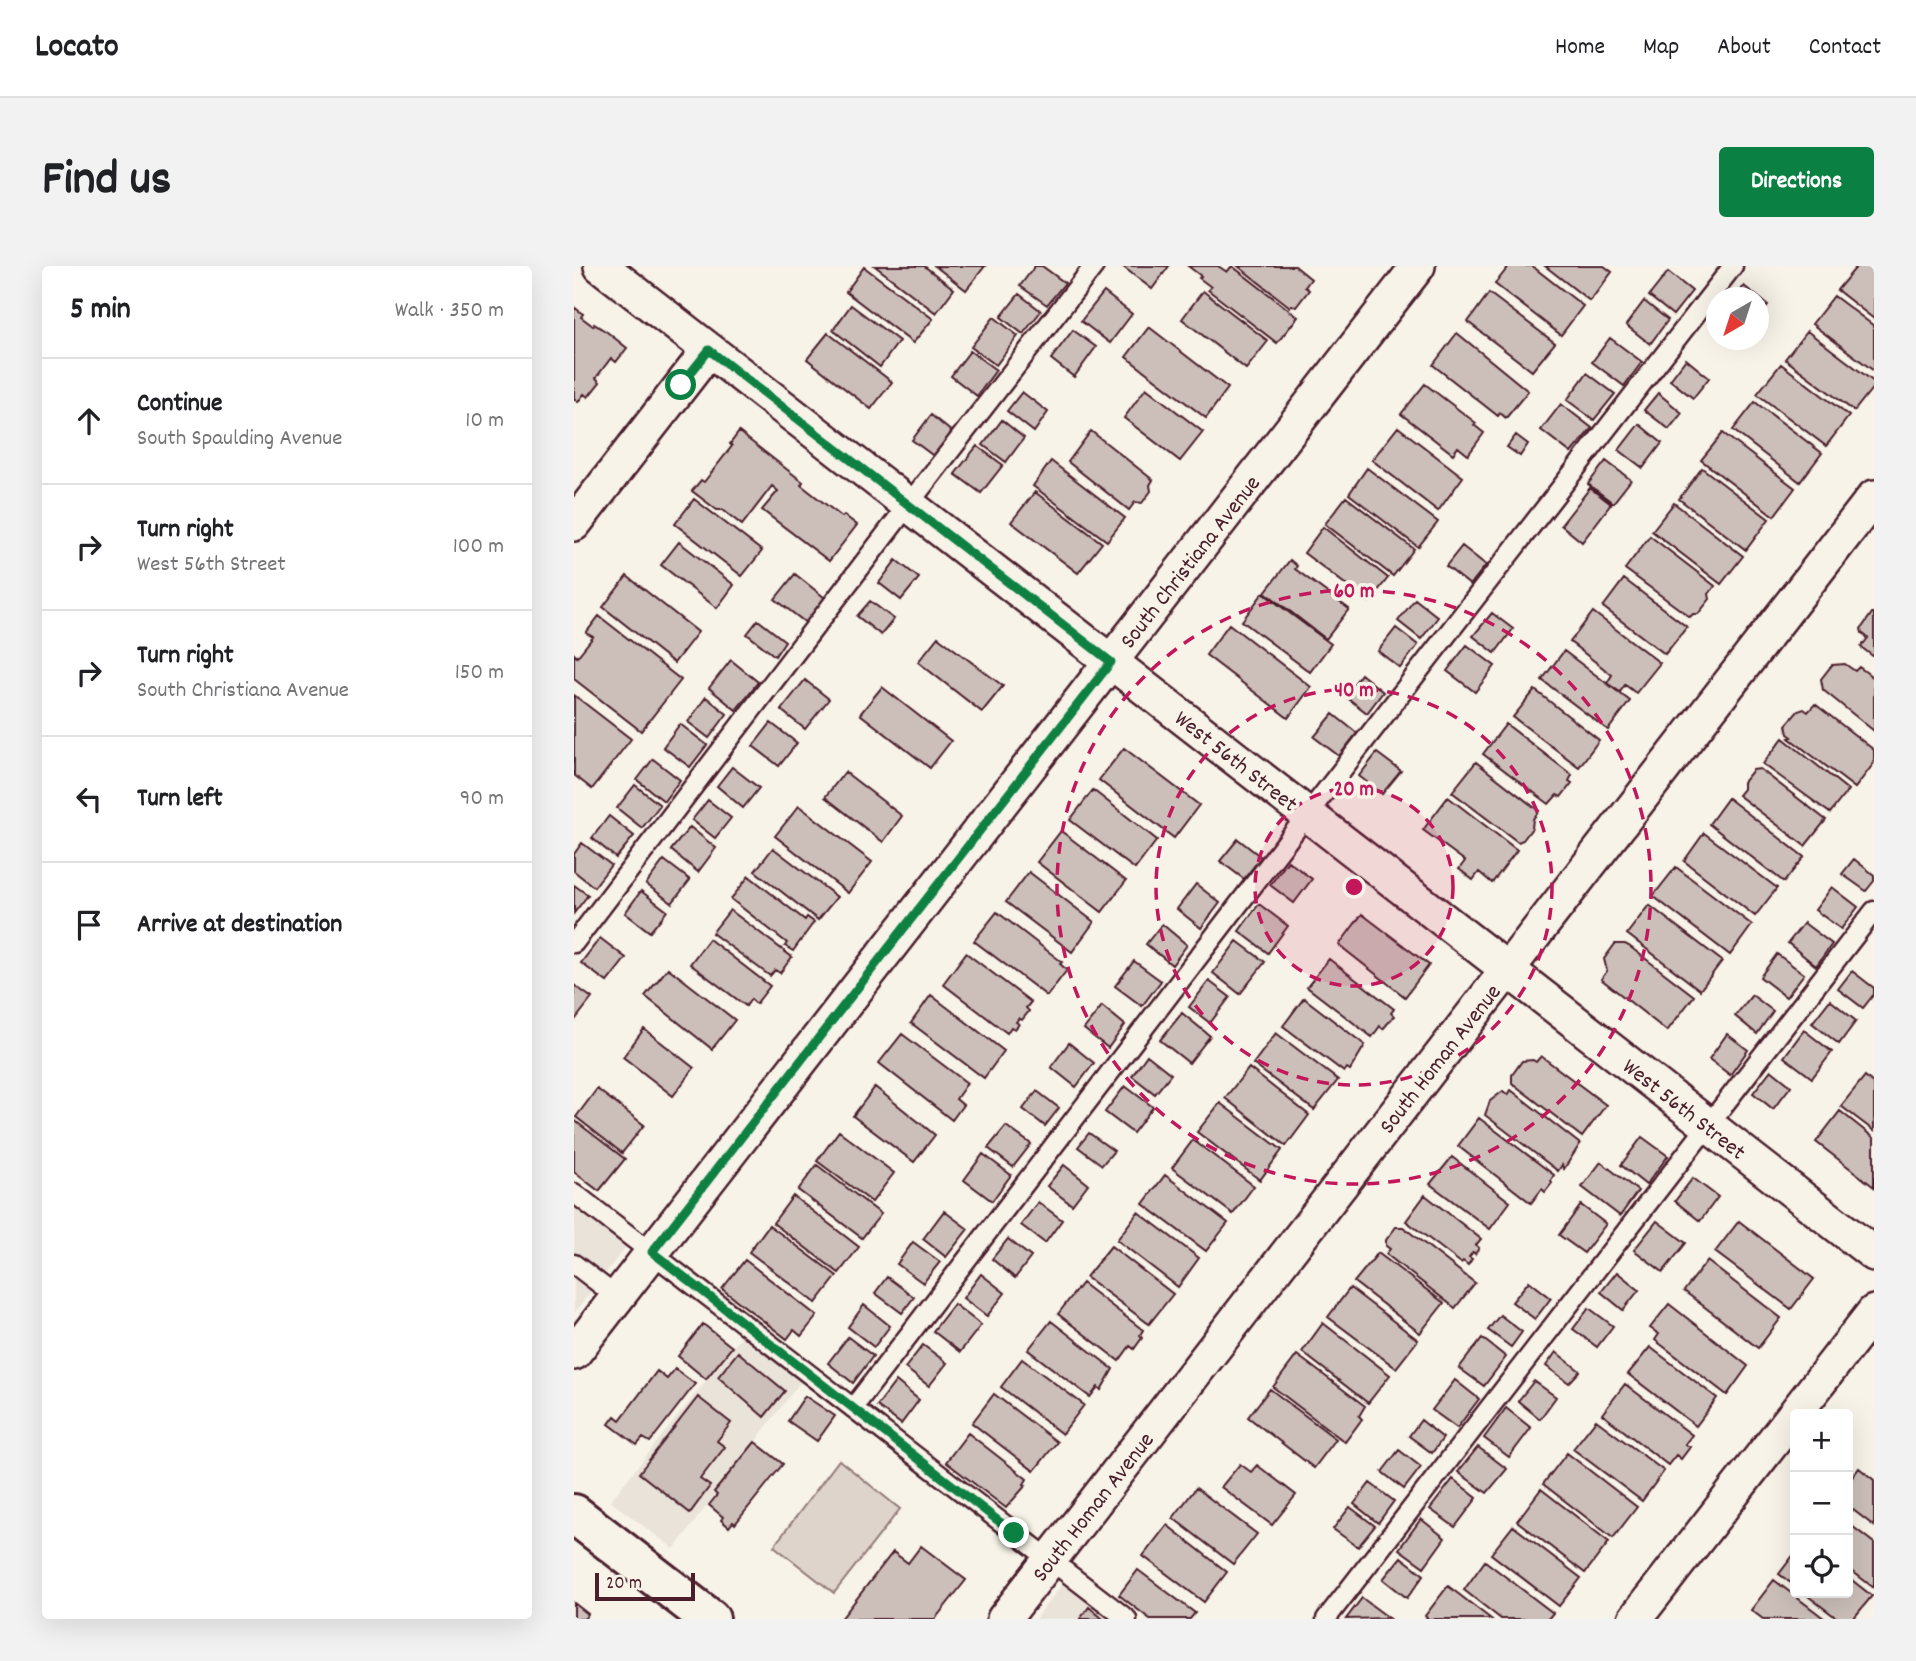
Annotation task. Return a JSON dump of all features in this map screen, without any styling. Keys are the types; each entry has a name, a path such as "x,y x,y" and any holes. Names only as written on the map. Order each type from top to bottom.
{"main road":[{"path":"574,1514 710,1619"}],"street":[{"name":"West 56th Street","path":"601,266 1874,1254"},
{"name":"South Christiana Avenue","path":"574,1353 1418,266"},
{"path":"574,524 709,350"},
{"name":"South Homan Avenue","path":"1004,1619 1874,496"},
{"path":"1635,1619 1874,1312"}],"lane":[{"path":"574,943 1094,266"},
{"path":"853,1408 1307,814 1733,266"},
{"path":"1326,1619 1874,911"},
{"path":"574,1192 1127,1619"},
{"path":"574,1264 617,1297"}],"shaded area":[{"path":"574,1193 633,1238 574,1313"},
{"path":"749,1327 807,1373 674,1549 610,1501"},
{"path":"839,1460 900,1509 834,1593 774,1546"},
{"path":"1069,1576 1127,1619 1035,1619"}],"building":[{"path":"875,266 924,266 954,289 936,313"},
{"path":"935,266 985,266 966,290"},
{"path":"1035,266 1042,266 1065,283 1047,305 1020,286"},
{"path":"1122,266 1169,266 1152,289"},
{"path":"1188,266 1218,266 1227,272 1232,266 1298,317 1277,343 1208,290 1211,287"},
{"path":"1238,266 1295,266 1311,279 1305,287 1309,290 1296,307 1290,307"},
{"path":"1509,266 1532,266 1583,306 1561,335 1495,284"},
{"path":"1545,266 1604,266 1612,272 1590,301"},
{"path":"1857,266 1867,266 1874,271 1874,319 1837,290"},
{"path":"864,267 933,319 913,343 846,292"},
{"path":"1668,272 1692,291 1673,315 1649,296"},
{"path":"1203,291 1268,341 1246,369 1182,319"},
{"path":"1104,292 1132,314 1110,343 1081,321"},
{"path":"1489,293 1555,343 1532,371 1468,322"},
{"path":"1019,294 1041,311 1023,334 1001,317"},
{"path":"1834,296 1874,326 1874,371 1812,324"},
{"path":"1644,301 1668,320 1650,344 1626,325"},
{"path":"851,305 899,341 880,367 833,330"},
{"path":"574,307 583,314 581,317 627,348 616,362 611,358 596,378 600,382 588,397 584,394 578,402 574,399"},
{"path":"994,317 1018,336 996,365 971,347"},
{"path":"1149,327 1228,388 1206,418 1126,357"},
{"path":"1073,330 1096,347 1074,377 1051,359"},
{"path":"1807,331 1874,382 1874,386 1854,411 1785,359"},
{"path":"828,333 892,382 871,409 807,359"},
{"path":"1457,333 1528,391 1506,418 1500,413 1498,416 1433,365"},
{"path":"1610,338 1642,362 1624,386 1592,362"},
{"path":"970,351 996,370 977,396 951,376"},
{"path":"1686,359 1709,378 1693,398 1670,380"},
{"path":"1781,364 1849,416 1826,446 1757,394"},
{"path":"1587,373 1615,394 1594,420 1567,400"},
{"path":"1425,384 1476,423 1474,425 1484,433 1468,455 1458,447 1453,454 1401,414"},
{"path":"1146,388 1203,432 1180,461 1124,418"},
{"path":"1022,392 1048,412 1034,432 1007,411"},
{"path":"1658,393 1682,413 1669,429 1644,410"},
{"path":"1755,402 1822,453 1800,482 1733,430"},
{"path":"1561,404 1592,428 1571,453 1541,430"},
{"path":"931,415 953,433 935,457 912,440"},
{"path":"1002,420 1024,438 1006,462 983,445"},
{"path":"1639,424 1662,443 1643,468 1619,450"},
{"path":"1398,427 1463,477 1438,511 1372,460"},
{"path":"1091,431 1153,480 1151,491 1142,503 1135,502 1129,510 1068,462"},
{"path":"739,432 803,482 801,485 842,517 844,515 857,525 829,561 762,510 778,491 772,486 742,525 692,491 701,480 704,482 732,446 730,444"},
{"path":"1723,433 1795,488 1774,516 1701,460"},
{"path":"1516,435 1528,444 1520,456 1507,447"},
{"path":"977,446 1003,465 981,493 955,474"},
{"path":"1051,461 1125,518 1107,541 1033,486"},
{"path":"1606,461 1631,480 1613,503 1588,484"},
{"path":"1367,468 1438,522 1418,547 1349,494"},
{"path":"1702,468 1769,519 1746,550 1679,499"},
{"path":"1590,488 1611,504 1582,542 1561,525"},
{"path":"1035,492 1102,543 1078,573 1011,522"},
{"path":"1346,497 1414,549 1393,576 1325,524"},
{"path":"694,499 762,551 742,576 675,524"},
{"path":"1674,503 1743,556 1721,584 1652,531"},
{"path":"1323,527 1388,578 1369,602 1304,553"},
{"path":"1650,536 1715,586 1709,594 1710,599 1698,614 1690,617 1625,569"},
{"path":"679,542 734,585 717,608 661,565"},
{"path":"1462,546 1486,565 1470,585 1446,566"},
{"path":"896,560 919,578 901,600 879,583"},
{"path":"1290,560 1297,566 1295,569 1349,609 1326,639 1265,592"},
{"path":"795,574 825,598 806,623 775,599"},
{"path":"627,576 698,632 674,663 603,607"},
{"path":"1624,579 1687,627 1665,654 1603,607"},
{"path":"1263,593 1331,644 1310,672 1242,621"},
{"path":"1415,599 1438,617 1421,639 1398,621"},
{"path":"870,601 894,619 881,635 857,616"},
{"path":"1593,612 1660,663 1636,693 1625,685 1620,692 1607,683 1612,675 1570,642"},
{"path":"1492,613 1513,629 1495,653 1473,636"},
{"path":"1872,613 1874,657 1861,647 1868,638 1861,629"},
{"path":"599,616 681,680 641,731 574,679 574,654 577,657 593,637 586,633"},
{"path":"758,620 785,641 775,656 747,634"},
{"path":"1229,624 1311,687 1288,718 1206,655"},
{"path":"1396,628 1418,645 1400,668 1378,651"},
{"path":"938,637 1003,686 982,712 918,662"},
{"path":"1467,645 1495,666 1475,692 1447,671"},
{"path":"1564,651 1630,701 1608,730 1542,680"},
{"path":"731,660 758,682 736,710 709,688"},
{"path":"1845,664 1855,671 1859,667 1874,678 1874,731 1823,690 1821,679 1832,665"},
{"path":"1361,674 1383,692 1367,713 1345,696"},
{"path":"805,680 829,699 805,729 781,710"},
{"path":"882,687 951,741 930,768 860,714"},
{"path":"1535,690 1599,740 1579,767 1513,717"},
{"path":"574,695 631,739 592,789 574,775"},
{"path":"706,697 727,714 709,738 688,722"},
{"path":"1815,704 1874,750 1874,763 1855,788 1789,738 1792,737 1788,734 1786,725 1798,711 1804,709 1808,712"},
{"path":"1333,714 1357,733 1339,756 1314,737"},
{"path":"771,723 797,743 779,766 753,746"},
{"path":"680,724 707,745 690,767 663,747"},
{"path":"1506,724 1572,775 1569,781 1572,783 1561,797 1557,795 1549,804 1483,754"},
{"path":"1783,738 1848,790 1830,813 1763,764"},
{"path":"1124,748 1199,805 1174,838 1099,780"},
{"path":"1377,753 1401,771 1382,794 1359,776"},
{"path":"653,759 680,780 664,801 637,780"},
{"path":"1476,762 1539,811 1523,840 1518,842 1452,792"},
{"path":"732,767 759,788 743,808 717,786"},
{"path":"1760,769 1826,820 1805,846 1738,795 1743,789 1743,782 1753,770"},
{"path":"845,772 902,816 883,842 825,797"},
{"path":"635,785 660,805 642,828 617,808"},
{"path":"1093,790 1157,840 1135,869 1070,820"},
{"path":"1448,797 1517,850 1492,883 1479,872 1473,880 1459,869 1465,861 1423,830"},
{"path":"1728,798 1804,857 1784,882 1709,824"},
{"path":"708,800 731,818 715,838 692,820"},
{"path":"799,806 872,862 848,893 775,836"},
{"path":"609,816 634,836 616,858 592,838"},
{"path":"690,827 716,848 698,872 671,850"},
{"path":"1061,831 1126,881 1102,912 1037,862"},
{"path":"1704,833 1777,888 1755,916 1684,861"},
{"path":"1238,839 1261,857 1244,879 1220,861"},
{"path":"582,843 611,865 594,887 574,871 574,854"},
{"path":"773,848 837,897 818,920 755,871"},
{"path":"1854,859 1874,875 1874,881 1866,891 1842,874"},
{"path":"664,860 690,880 672,903 646,884"},
{"path":"1288,861 1312,879 1294,903 1270,885"},
{"path":"1676,867 1752,925 1730,955 1653,896"},
{"path":"1029,872 1094,922 1072,952 1006,902"},
{"path":"749,876 805,920 807,917 814,922 793,951 785,946 787,943 731,899"},
{"path":"1196,884 1220,903 1201,928 1177,909"},
{"path":"574,885 588,895 574,913"},
{"path":"1832,887 1858,907 1841,929 1815,910"},
{"path":"641,891 667,911 650,932 625,913"},
{"path":"1259,904 1288,926 1268,953 1239,931"},
{"path":"1649,905 1722,961 1700,990 1627,934"},
{"path":"730,910 792,957 780,973 775,970 770,976 712,933"},
{"path":"997,912 1062,962 1060,964 1067,970 1047,996 974,941"},
{"path":"1362,914 1429,965 1405,997 1339,945"},
{"path":"1804,923 1832,944 1816,966 1788,943"},
{"path":"1162,924 1187,945 1172,965 1146,944"},
{"path":"600,938 626,958 607,982 581,963"},
{"path":"709,939 770,986 756,1004 751,999 746,1006 690,964"},
{"path":"1237,941 1265,962 1240,994 1213,973"},
{"path":"1615,944 1629,946 1694,996 1667,1031 1601,979 1607,971 1604,959"},
{"path":"966,953 1031,1002 1026,1008 1029,1011 1022,1020 1019,1018 1015,1029 1011,1027 1007,1033 943,984"},
{"path":"1777,954 1804,974 1786,997 1760,977"},
{"path":"1329,959 1394,1009 1391,1013 1394,1016 1383,1029 1380,1026 1372,1037 1307,987"},
{"path":"1134,961 1161,981 1142,1006 1115,986"},
{"path":"668,968 735,1020 712,1049 645,996"},
{"path":"1852,971 1874,988 1874,994 1863,1008 1838,989"},
{"path":"1209,981 1230,997 1210,1023 1189,1007"},
{"path":"574,985 592,998 575,1020 574,1019"},
{"path":"931,995 1004,1051 984,1078 911,1023"},
{"path":"1752,995 1773,1011 1757,1034 1735,1016"},
{"path":"1304,998 1365,1045 1350,1070 1347,1068 1344,1072 1283,1026"},
{"path":"1830,1000 1856,1021 1839,1044 1812,1023"},
{"path":"1102,1006 1125,1025 1108,1048 1084,1029"},
{"path":"1182,1013 1210,1036 1189,1063 1160,1040"},
{"path":"644,1029 694,1068 673,1096 623,1057"},
{"path":"1804,1030 1832,1052 1812,1078 1784,1057"},
{"path":"1276,1033 1338,1080 1314,1110 1253,1064"},
{"path":"902,1034 967,1083 956,1099 963,1105 952,1120 879,1063"},
{"path":"1727,1034 1748,1050 1730,1075 1709,1059"},
{"path":"1069,1043 1094,1063 1076,1087 1051,1067"},
{"path":"1147,1055 1171,1074 1155,1094 1132,1076"},
{"path":"1541,1056 1606,1105 1582,1137 1512,1083 1512,1075 1522,1061 1536,1062"},
{"path":"1249,1068 1309,1115 1286,1146 1225,1098"},
{"path":"1771,1070 1791,1086 1773,1109 1753,1093"},
{"path":"1865,1076 1874,1084 1874,1131 1841,1106"},
{"path":"1125,1086 1153,1107 1133,1133 1105,1112"},
{"path":"875,1087 935,1135 914,1162 853,1116"},
{"path":"597,1089 644,1125 622,1153 576,1117"},
{"path":"1511,1090 1580,1144 1564,1169 1562,1165 1558,1171 1485,1115 1490,1101 1503,1091 1508,1095"},
{"path":"1037,1091 1059,1108 1045,1126 1023,1109"},
{"path":"1220,1103 1282,1150 1260,1180 1197,1132"},
{"path":"1840,1111 1874,1138 1874,1187 1816,1142"},
{"path":"1479,1118 1554,1175 1545,1192 1542,1189 1531,1203 1458,1146"},
{"path":"574,1120 625,1159 599,1191 574,1172"},
{"path":"1006,1126 1031,1144 1013,1167 988,1148"},
{"path":"839,1131 894,1173 872,1202 817,1161"},
{"path":"1089,1133 1114,1151 1102,1165 1078,1147"},
{"path":"1642,1137 1668,1156 1646,1185 1621,1165"},
{"path":"1193,1140 1254,1186 1233,1214 1172,1168"},
{"path":"983,1154 1011,1175 992,1201 964,1180"},
{"path":"1452,1157 1510,1202 1490,1229 1430,1184"},
{"path":"1601,1162 1638,1191 1620,1216 1582,1187"},
{"path":"817,1165 881,1214 862,1238 798,1190"},
{"path":"1064,1165 1088,1184 1072,1205 1047,1186"},
{"path":"1165,1175 1228,1223 1206,1251 1143,1204"},
{"path":"1693,1178 1718,1197 1700,1221 1675,1201"},
{"path":"1425,1195 1481,1239 1476,1245 1479,1248 1475,1254 1473,1252 1469,1257 1472,1259 1468,1265 1463,1261 1461,1263 1406,1221"},
{"path":"793,1196 859,1247 839,1273 773,1223"},
{"path":"1038,1202 1062,1220 1045,1243 1021,1225"},
{"path":"1581,1205 1606,1224 1584,1253 1559,1235"},
{"path":"944,1211 968,1229 946,1257 923,1239"},
{"path":"1138,1212 1199,1258 1178,1287 1117,1240"},
{"path":"1657,1221 1686,1243 1663,1272 1634,1250"},
{"path":"1739,1221 1814,1279 1791,1309 1715,1252"},
{"path":"769,1225 837,1276 816,1303 749,1252"},
{"path":"1396,1227 1403,1227 1475,1283 1455,1308 1386,1254 1390,1249 1386,1246 1386,1240"},
{"path":"1008,1239 1031,1257 1015,1278 992,1259"},
{"path":"913,1242 940,1262 923,1283 897,1264"},
{"path":"1111,1246 1173,1294 1149,1324 1086,1277"},
{"path":"1378,1253 1444,1303 1420,1333 1354,1282"},
{"path":"745,1260 817,1316 801,1336 794,1330 787,1339 722,1289"},
{"path":"1707,1261 1781,1318 1758,1348 1684,1291"},
{"path":"1617,1272 1639,1290 1623,1310 1601,1292"},
{"path":"981,1274 1005,1293 987,1316 963,1298"},
{"path":"887,1277 914,1297 902,1313 875,1293"},
{"path":"1529,1281 1551,1298 1535,1319 1512,1302"},
{"path":"1082,1283 1143,1330 1140,1335 1142,1338 1134,1349 1130,1346 1119,1361 1058,1314"},
{"path":"1350,1288 1418,1340 1396,1368 1328,1317"},
{"path":"954,1304 981,1325 960,1352 933,1331"},
{"path":"1669,1304 1748,1366 1727,1395 1655,1340 1659,1334 1650,1328"},
{"path":"864,1305 890,1326 874,1347 848,1327"},
{"path":"1589,1308 1613,1326 1597,1347 1573,1329"},
{"path":"1500,1315 1522,1332 1511,1347 1488,1330"},
{"path":"1051,1321 1113,1369 1101,1390 1098,1387 1090,1397 1028,1350"},
{"path":"1323,1323 1390,1375 1368,1403 1302,1352"},
{"path":"703,1324 732,1347 706,1379 678,1356"},
{"path":"848,1337 873,1356 853,1383 828,1363"},
{"path":"1482,1338 1506,1357 1484,1386 1459,1368"},
{"path":"923,1345 947,1363 929,1386 905,1368"},
{"path":"1650,1347 1717,1398 1696,1426 1628,1374"},
{"path":"738,1352 785,1391 764,1417 718,1377"},
{"path":"1556,1352 1580,1371 1569,1383 1546,1366"},
{"path":"1297,1355 1365,1406 1359,1416 1362,1419 1345,1442 1273,1387"},
{"path":"1022,1359 1084,1405 1062,1434 1001,1387"},
{"path":"675,1369 695,1384 650,1442 643,1438 637,1445 609,1424 615,1416 620,1420 657,1371 667,1379"},
{"path":"1455,1380 1479,1399 1457,1428 1432,1410"},
{"path":"896,1381 919,1400 901,1424 877,1406"},
{"path":"1534,1381 1556,1397 1540,1419 1518,1401"},
{"path":"1625,1384 1692,1435 1685,1444 1690,1447 1681,1459 1676,1455 1668,1465 1602,1414"},
{"path":"1270,1389 1336,1439 1314,1468 1248,1417"},
{"path":"994,1394 1057,1442 1034,1471 972,1423"},
{"path":"805,1396 835,1416 817,1441 788,1421"},
{"path":"698,1397 731,1423 717,1441 725,1447 700,1479 710,1486 690,1513 639,1473"},
{"path":"1506,1408 1531,1428 1509,1457 1484,1438"},
{"path":"1421,1420 1443,1438 1432,1453 1409,1436"},
{"path":"1596,1420 1664,1471 1642,1501 1573,1449"},
{"path":"968,1433 1027,1479 1024,1484 1026,1485 1006,1508 946,1462"},
{"path":"755,1442 783,1464 735,1524 733,1522 729,1527 721,1520 723,1517 709,1505 717,1495 714,1492"},
{"path":"1478,1447 1507,1469 1487,1493 1458,1472"},
{"path":"1399,1450 1421,1467 1404,1489 1382,1472"},
{"path":"1567,1453 1637,1507 1613,1538 1543,1484"},
{"path":"1240,1464 1251,1472 1257,1465 1296,1495 1272,1525 1221,1487"},
{"path":"1859,1468 1874,1480 1874,1526 1853,1510 1853,1476"},
{"path":"1453,1479 1477,1498 1455,1527 1430,1509"},
{"path":"1370,1483 1394,1501 1378,1523 1354,1504"},
{"path":"1196,1488 1257,1534 1233,1564 1173,1518"},
{"path":"1541,1489 1609,1542 1585,1573 1517,1521"},
{"path":"1350,1507 1375,1526 1358,1547 1333,1529"},
{"path":"1421,1519 1445,1538 1424,1567 1399,1549"},
{"path":"1167,1525 1227,1572 1204,1602 1143,1556"},
{"path":"1513,1526 1581,1578 1559,1606 1491,1554"},
{"path":"1853,1527 1874,1543 1874,1588 1853,1572"},
{"path":"921,1546 966,1580 935,1619 841,1619 893,1552 908,1563"},
{"path":"1401,1557 1424,1575 1407,1598 1383,1579"},
{"path":"1790,1560 1790,1582 1779,1574"},
{"path":"1485,1561 1553,1613 1548,1619 1501,1619 1464,1590"},
{"path":"1138,1570 1195,1613 1190,1619 1150,1619 1119,1595"},
{"path":"1774,1580 1790,1592 1790,1598 1798,1598 1825,1619 1763,1619 1751,1610"},
{"path":"1853,1581 1872,1596 1853,1619 1838,1619 1811,1598 1853,1598"},
{"path":"1448,1586 1491,1619 1428,1619 1425,1616"},
{"path":"1362,1598 1389,1618 1346,1619"},
{"path":"574,1603 588,1614 584,1619 574,1619"},
{"path":"1089,1607 1103,1619 1080,1619"}],"route":[{"path":"681,385 709,350 1111,662 652,1252 1014,1533"}]}
